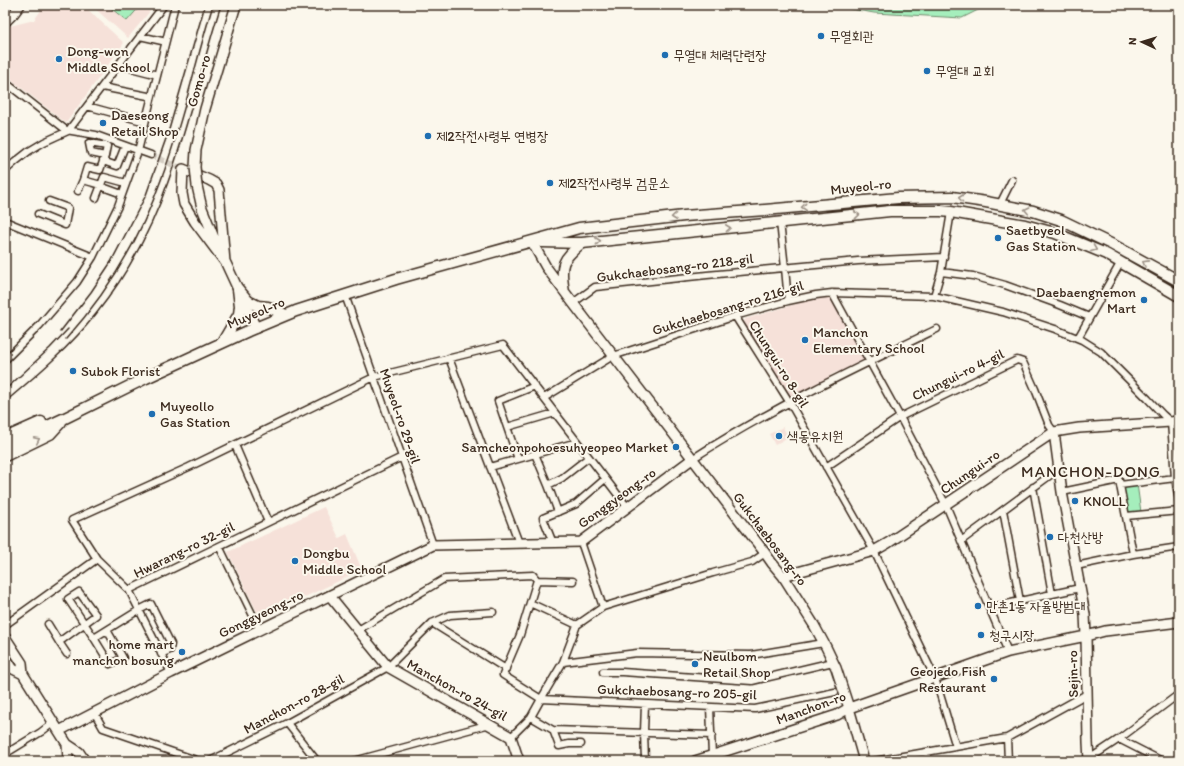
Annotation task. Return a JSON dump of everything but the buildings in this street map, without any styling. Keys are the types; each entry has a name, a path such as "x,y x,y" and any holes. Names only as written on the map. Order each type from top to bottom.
{"main road":[{"path":"5,22 20,5"},
{"name":"Gomo-ro","path":"225,262 202,208 197,186 195,167 196,150 205,109 236,5"},
{"path":"225,262 219,190 216,184 210,180 181,169 184,204 195,222 225,262 256,328"},
{"name":"Muyeol-ro","path":"5,446 146,378 286,315 396,279 580,228 684,216 898,198 952,197 1000,204 1033,211 1061,220 1113,245 1179,282"},
{"path":"993,220 1000,204"},
{"name":"Muyeol-ro","path":"532,242 582,243 890,211 941,211 1025,225 1055,233 1106,254 1179,295"},
{"name":"Gukchaebosang-ro","path":"532,242 546,267 573,303 783,576 814,625 833,662 849,708 864,761"},
{"path":"564,291 562,266 566,258 582,243"},
{"path":"1179,288 1176,291 1179,295"},
{"path":"238,289 248,301 258,306 268,307 286,315"},
{"path":"222,343 239,314 240,306 238,289"},
{"path":"5,438 53,416 65,418"},
{"path":"5,456 50,434 65,418"},
{"name":"Chungui-ro","path":"783,576 874,551 946,505 1054,432 1079,428 1175,421"},
{"name":"Sejin-ro","path":"1054,432 1062,492 1085,614 1089,760"},
{"name":"Gonggyeong-ro","path":"59,731 171,673 433,545 581,542 692,459"},
{"name":"Manchon-ro 24-gil","path":"330,596 388,667 511,737 520,761"},
{"name":"Manchon-ro","path":"695,761 838,714 849,708 1008,652 1105,631 1179,622"},
{"path":"5,637 22,663 23,674 67,744 79,752 85,761"},
{"path":"5,657 13,669 23,674"},
{"path":"67,744 68,759 70,761"}],"street":[{"path":"5,171 15,162 44,142 68,131 164,5"},
{"path":"5,360 77,282 92,257 118,206 138,151 175,5"},
{"path":"140,36 162,41"},
{"path":"119,65 154,74"},
{"path":"5,82 68,131 96,135 151,155"},
{"path":"102,87 148,96"},
{"path":"87,106 142,122"},
{"path":"78,191 87,167 100,170 104,159 117,166 125,146"},
{"path":"96,198 104,177 126,183"},
{"path":"83,180 122,194"},
{"path":"1000,204 1012,180"},
{"path":"38,214 65,225 68,208 49,201"},
{"path":"934,296 941,272 951,212"},
{"path":"5,221 92,257"},
{"path":"780,222 788,301"},
{"name":"Gukchaebosang-ro 218-gil","path":"573,303 595,287 858,261 944,257"},
{"path":"1078,338 1121,262"},
{"path":"941,272 973,276 1005,285 1060,304 1089,317"},
{"path":"832,293 870,361 946,505 1008,652"},
{"name":"Gukchaebosang-ro 216-gil","path":"613,356 735,316 788,301 816,295 832,293 934,296 1003,312 1056,329 1078,338 1100,352 1163,415 1175,421"},
{"name":"Muyeol-ro 29-gil","path":"345,295 433,545"},
{"name":"Chungui-ro 8-gil","path":"735,316 790,403 874,551 935,678"},
{"path":"692,459 762,417 937,328"},
{"path":"268,522 235,445 374,377 503,345 628,508"},
{"path":"544,398 613,356"},
{"path":"449,358 519,543"},
{"name":"Chungui-ro 4-gil","path":"826,467 900,417 1017,360 1023,362 1048,425 1054,432"},
{"path":"518,459 498,401 535,386"},
{"path":"507,427 555,413"},
{"path":"1175,421 1175,478 1179,501"},
{"path":"490,467 577,442"},
{"name":"Hwarang-ro 32-gil","path":"235,445 72,520 97,559 129,590 402,457"},
{"path":"535,454 558,512"},
{"path":"548,485 562,478 589,457"},
{"path":"961,541 1060,468"},
{"path":"1062,492 1119,482 1175,478"},
{"path":"553,543 543,518 576,504 606,479"},
{"path":"1119,482 1133,554"},
{"path":"1034,487 1052,594"},
{"path":"1003,510 1020,601"},
{"path":"1126,516 1179,511"},
{"path":"581,542 603,607"},
{"path":"219,546 260,630"},
{"path":"1076,566 1133,554 1179,547"},
{"path":"511,737 531,717 563,662 577,625 603,607 752,562 765,553"},
{"path":"5,625 97,559"},
{"path":"358,630 444,579 533,575 537,580 573,581"},
{"path":"537,580 520,635 503,675 541,699"},
{"path":"989,608 1080,588"},
{"path":"129,590 171,673"},
{"path":"59,642 84,623 96,615 79,592 68,599 84,623 94,638 110,664 123,658 107,630"},
{"path":"530,603 577,625"},
{"path":"94,638 151,604 172,644 170,650 161,654"},
{"path":"432,623 450,615 494,612"},
{"path":"432,623 506,669"},
{"name":"Manchon-ro 24-gil","path":"388,667 432,623"},
{"path":"48,624 67,654"},
{"path":"563,662 637,653 751,655 824,643"},
{"path":"603,672 752,681 833,662"},
{"name":"Manchon-ro 28-gil","path":"210,761 287,723 388,667"},
{"path":"935,678 956,747"},
{"name":"Gukchaebosang-ro 205-gil","path":"541,699 755,709 835,692"},
{"path":"874,761 1007,738 1087,694"},
{"path":"1089,760 1120,739 1179,694"},
{"path":"645,704 645,761"},
{"path":"710,707 712,756"},
{"path":"94,712 103,728 199,761"},
{"path":"531,717 553,730 712,735"},
{"path":"5,754 54,722"},
{"path":"287,723 318,761"},
{"path":"354,761 490,724"},
{"path":"553,730 559,746 581,744"},
{"path":"1007,738 1008,761"},
{"path":"1120,739 1162,761"},
{"path":"927,752 928,761"}],"shaded area":[{"name":"Dong-won Middle School","path":"45,5 83,5 124,43 66,123 5,75 5,34 10,26 34,20"},
{"path":"91,5 155,5 128,38"},
{"name":"Manchon Elementary School","path":"831,297 865,357 863,362 841,373 837,372 831,375 830,378 793,396 788,395 744,323 745,319 803,302"},
{"name":"색동유치원","path":"783,427 788,437 775,445 769,434"},
{"name":"Dongbu Middle School","path":"324,507 339,538 347,534 362,570 260,618 228,552"}],"green space":[{"path":"107,5 141,5 127,21"},
{"path":"829,5 988,5 962,18 874,13"},
{"path":"1137,484 1141,512 1127,514 1122,486"}],"tunnel":[{"path":"151,155 180,168"}],"railway":[{"path":"60,332 91,292 111,262 146,195 168,133 205,5"},
{"path":"66,339 96,303 109,284 133,244 153,202 176,137 213,5"},
{"path":"5,402 53,360 86,326 107,299 138,251 162,199 176,160 221,5"},
{"path":"5,390 68,329"}],"place":[{"name":"무열회관","path":"821,36"},
{"name":"무열대 체력단련장","path":"665,55"},
{"name":"Dong-won Middle School","path":"59,59"},
{"name":"무열대 교회","path":"927,71"},
{"name":"Daeseong Retail Shop","path":"103,123"},
{"name":"제2작전사령부 연병장","path":"428,136"},
{"name":"제2작전사령부 검문소","path":"550,183"},
{"name":"Saetbyeol Gas Station","path":"998,238"},
{"name":"Daebaengnemon Mart","path":"1144,300"},
{"name":"Manchon Elementary School","path":"805,340"},
{"name":"Subok Florist","path":"73,371"},
{"name":"Muyeollo Gas Station","path":"152,414"},
{"name":"색동유치원","path":"779,436"},
{"name":"Samcheonpohoesuhyeopeo Market","path":"676,447"},
{"name":"KNOLL","path":"1075,501"},
{"name":"다천산방","path":"1050,537"},
{"name":"Dongbu Middle School","path":"295,561"},
{"name":"만촌1동 자율방범대","path":"978,606"},
{"name":"청구시장","path":"981,635"},
{"name":"home mart manchon bosung","path":"182,652"},
{"name":"Neulbom Retail Shop","path":"695,664"},
{"name":"Geojedo Fish Restaurant","path":"994,679"}],"district":[{"name":"MANCHON-DONG","path":"1091,471"}]}
